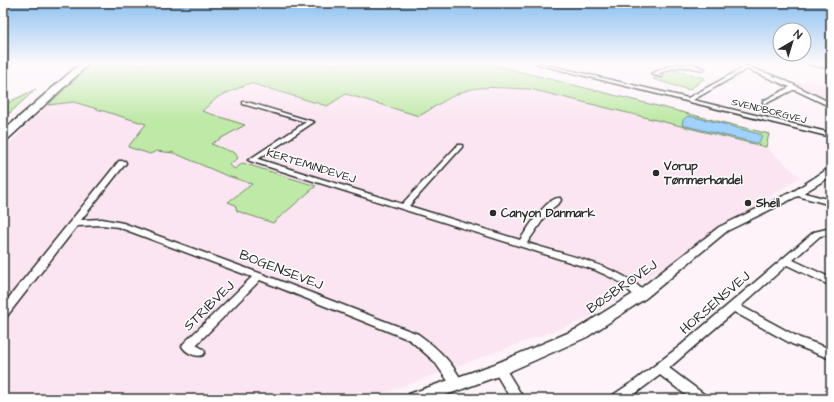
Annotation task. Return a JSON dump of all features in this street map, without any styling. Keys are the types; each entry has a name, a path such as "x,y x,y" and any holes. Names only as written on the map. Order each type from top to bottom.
{"highway":[{"path":"3,126 54,83"},
{"path":"3,138 64,83"}],"street":[{"name":"SVENDBORGVEJ","path":"617,83 831,135"},
{"path":"689,100 720,83"},
{"path":"785,83 831,105"},
{"path":"765,102 792,88 797,88"},
{"name":"KERTEMINDEVEJ","path":"245,103 311,122 252,160 598,268 624,280 641,295"},
{"path":"404,207 460,146"},
{"path":"3,313 45,258 75,223 122,163"},
{"name":"BØSBROVEJ","path":"415,399 499,369 582,333 641,295 723,229 797,193 826,176 831,170"},
{"path":"797,193 831,203"},
{"path":"522,244 546,210 557,200"},
{"name":"BOGENSEVEJ","path":"75,223 102,222 120,225 259,276 414,337 429,347 440,358 457,384"},
{"name":"HORSENSVEJ","path":"618,399 660,368 817,234 831,232"},
{"path":"787,261 831,282"},
{"name":"STRIBVEJ","path":"199,352 188,346 259,276"},
{"path":"733,306 796,341 831,354"},
{"path":"660,368 701,399"},
{"path":"499,369 518,399"}],"shaded area":[{"path":"250,83 327,106 346,94 445,101 469,90 496,88 530,89 766,147 800,177 586,319 368,399 3,399 3,150 48,105 74,102 210,144 245,125 202,111 218,97"},
{"path":"790,83 820,83 831,85 831,103"}],"green space":[{"path":"71,83 565,83 769,134 766,147 530,89 490,87 468,90 449,98 419,116 346,94 327,106 250,83 218,97 202,111 245,125 211,144 235,153 238,158 229,165 235,169 243,163 316,186 273,223 237,211 235,205 228,202 252,184 225,175 174,153 156,151 150,154 128,147 146,124 74,102 48,105"},
{"path":"665,83 699,83 689,90"},
{"path":"36,89 3,119 3,105"}],"water":[{"path":"688,116 762,135 759,143 756,143 682,125 683,120"}],"place":[{"name":"Vorup Tømmerhandel","path":"656,173"},
{"name":"Shell","path":"748,203"},
{"name":"Canyon Danmark","path":"493,213"}]}
